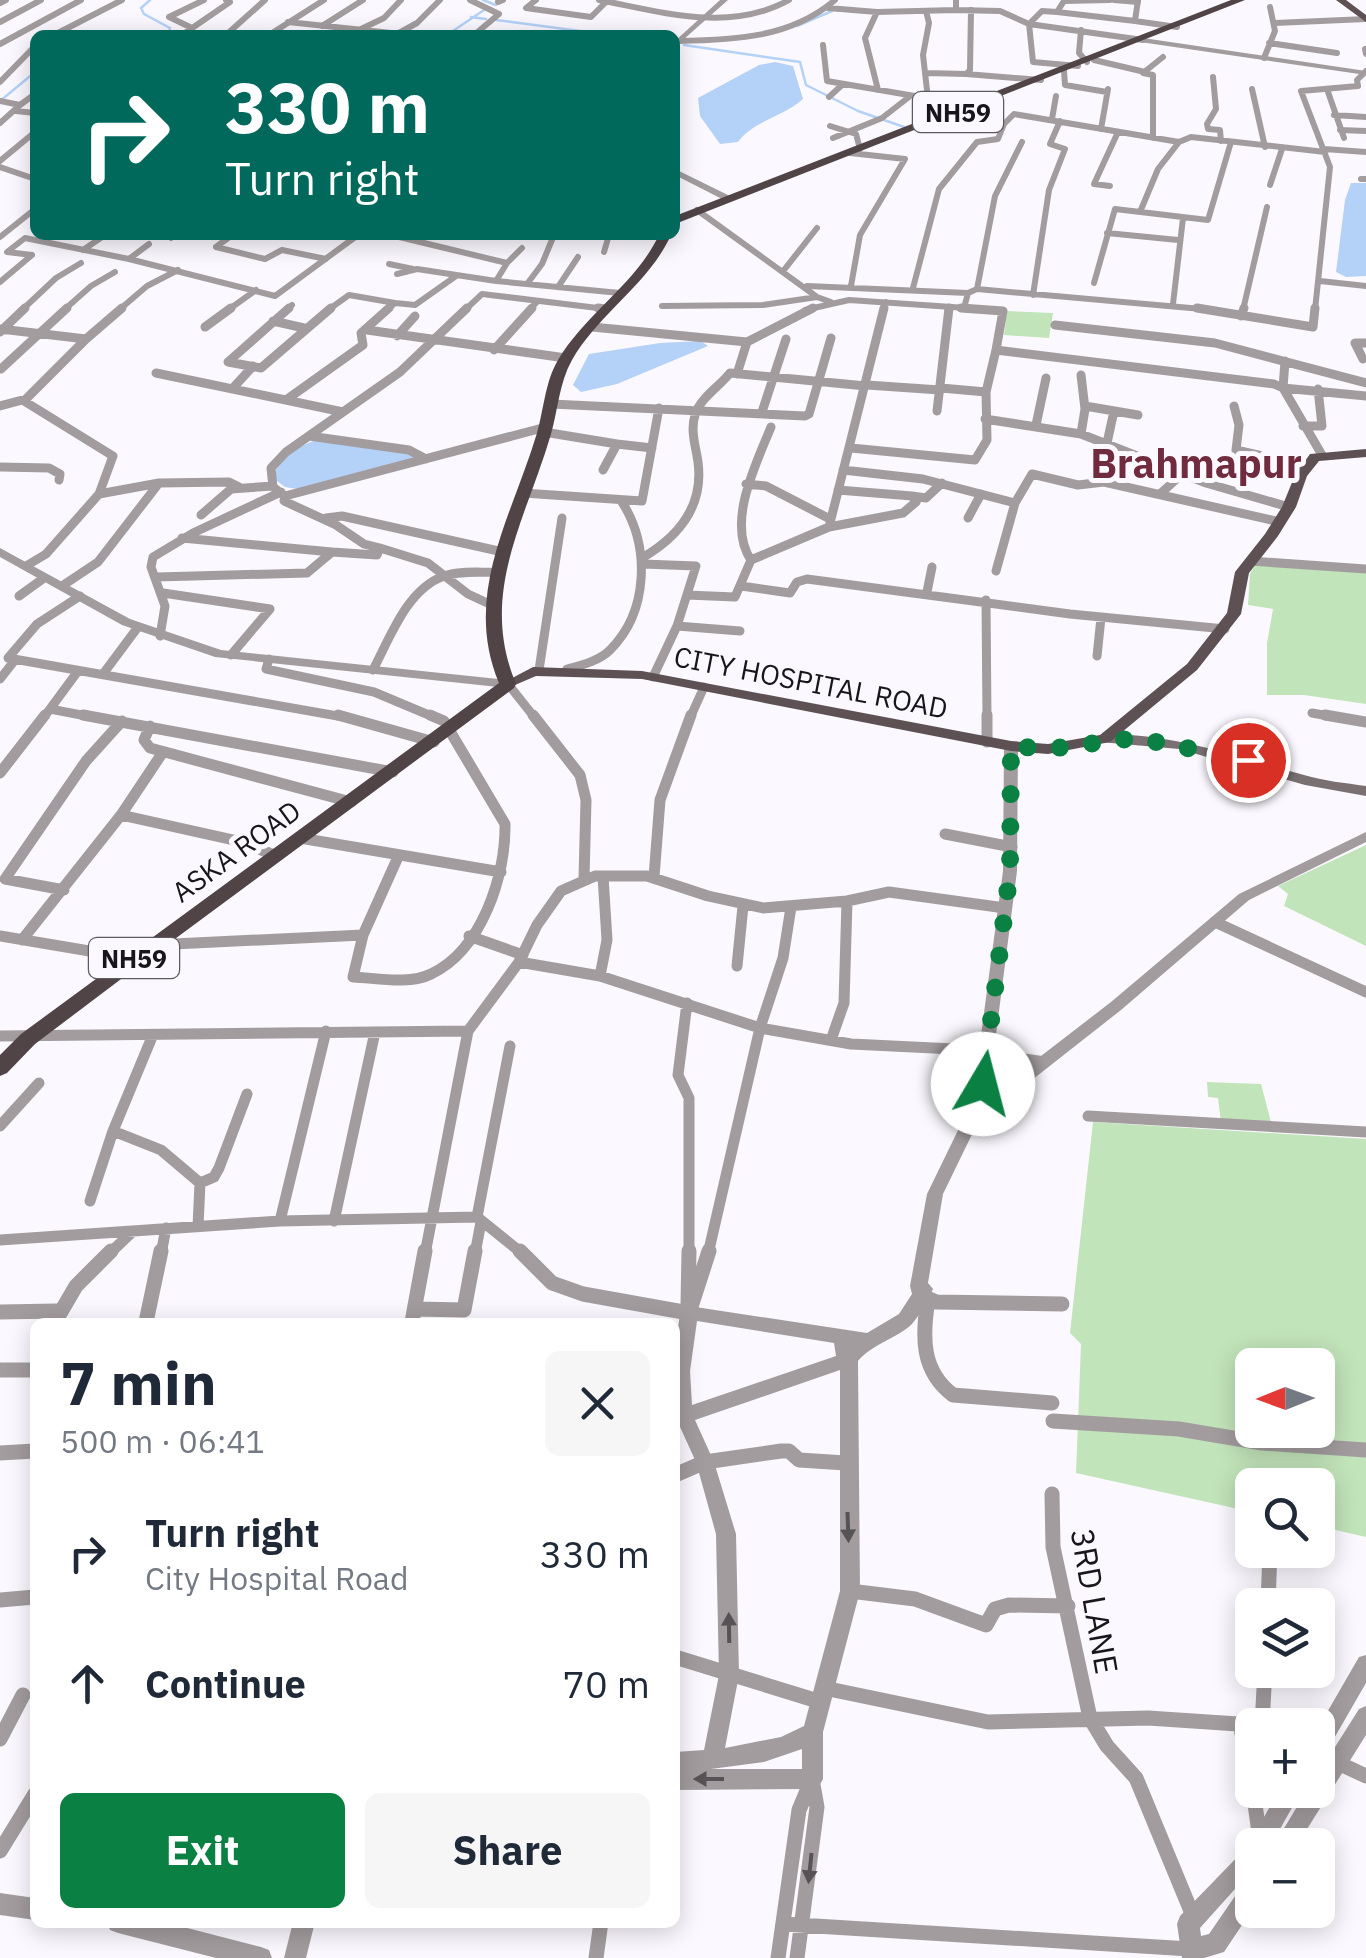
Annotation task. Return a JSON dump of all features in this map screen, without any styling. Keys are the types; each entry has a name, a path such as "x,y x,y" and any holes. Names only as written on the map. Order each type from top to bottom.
{"highway":[{"name":"NH59","path":"680,218 1240,0"},
{"path":"508,684 498,667 492,637 503,552 566,358 620,292 657,258 663,240"},
{"name":"ASKA ROAD","path":"0,1068 10,1041 153,945 508,684"},
{"name":"NH59","path":"10,1041 274,855"}],"main road":[{"path":"1343,0 1366,18"},
{"path":"1105,739 1192,667 1225,628 1234,614 1242,572 1280,522 1306,466 1322,455 1366,452"},
{"name":"CITY HOSPITAL ROAD","path":"508,684 539,670 567,669 653,677 1011,746 1048,749 1105,739"},
{"path":"1105,739 1136,738 1224,754 1299,779 1366,791"}],"street":[{"path":"0,22 41,0"},
{"path":"0,44 81,0"},
{"path":"62,30 122,0"},
{"path":"190,26 169,18 204,0"},
{"path":"186,30 230,2 226,0"},
{"path":"232,30 265,0"},
{"path":"276,30 324,0"},
{"path":"319,30 362,0"},
{"path":"288,22 356,30 384,18 401,0"},
{"path":"402,30 417,23 440,0"},
{"path":"470,0 500,14 480,30"},
{"path":"536,0 526,8 591,16 607,1"},
{"path":"599,0 704,18 768,10 789,0"},
{"path":"680,39 724,0"},
{"path":"680,42 770,31 828,8 835,0"},
{"path":"895,0 897,12"},
{"path":"956,0 956,10"},
{"path":"1057,12 1064,0 1087,4 1138,1 1135,21"},
{"path":"828,8 877,12 1042,11 1177,27"},
{"path":"1264,58 1275,23 1270,8"},
{"path":"768,10 793,24"},
{"path":"966,74 970,70 972,10"},
{"path":"61,11 87,15"},
{"path":"926,11 928,99"},
{"path":"1029,24 1042,11"},
{"path":"877,12 865,38 878,90"},
{"path":"1010,13 1029,24 1365,72"},
{"path":"1275,23 1366,18"},
{"path":"1029,24 1034,62 1086,62 1153,76 1154,138"},
{"path":"1081,30 1079,53 1086,62"},
{"path":"1269,44 1337,53"},
{"path":"823,45 827,81 973,106"},
{"path":"0,82 30,51"},
{"path":"1144,72 1164,57"},
{"path":"1064,71 1065,85 1109,88 1101,129"},
{"path":"807,286 912,288 1174,304 1312,327 1330,167 1301,91 1360,90 1357,80 1365,72"},
{"path":"926,73 1041,80"},
{"path":"1094,282 1115,209 1208,220 1218,192 1226,142 1220,130 1208,129 1216,109 1212,77"},
{"path":"828,97 844,84"},
{"path":"1327,88 1342,134 1366,131"},
{"path":"1252,89 1265,147"},
{"path":"1033,295 1049,190 1064,149 1050,144 1056,96"},
{"path":"833,138 882,118 909,97"},
{"path":"0,123 30,98"},
{"path":"4,102 30,112"},
{"path":"953,114 1004,124"},
{"path":"912,288 939,189 968,150 980,140 998,139 1004,124 1014,114 1179,142"},
{"path":"1334,115 1366,118"},
{"path":"830,126 856,134 855,151 905,159 881,192 856,249 851,286"},
{"path":"1110,186 1094,184 1118,132"},
{"path":"30,137 0,164 30,178"},
{"path":"1140,212 1158,168 1170,149 1185,137 1282,149 1366,152"},
{"path":"964,308 972,291 995,196 1022,142"},
{"path":"1270,184 1282,149"},
{"path":"0,177 13,172"},
{"path":"680,175 726,198"},
{"path":"1241,316 1249,294 1255,242 1267,207"},
{"path":"697,210 807,286 817,297 831,302"},
{"path":"0,237 30,213"},
{"path":"1174,304 1183,218"},
{"path":"784,270 810,232 817,228"},
{"path":"1107,233 1178,240"},
{"path":"0,282 32,255 7,252 24,238 30,239"},
{"path":"34,240 178,270 275,296 351,240"},
{"path":"82,250 97,240"},
{"path":"225,240 216,247 265,259 282,250 326,259"},
{"path":"410,240 507,264"},
{"path":"526,284 542,264 552,240"},
{"path":"604,252 608,240"},
{"path":"402,253 417,242"},
{"path":"130,259 149,244"},
{"path":"496,281 522,248"},
{"path":"558,287 578,258"},
{"path":"166,268 178,260"},
{"path":"1,330 56,278 81,263"},
{"path":"389,264 496,281 620,292"},
{"path":"0,406 26,399 146,286 178,270"},
{"path":"397,274 417,270"},
{"path":"1,370 90,286 114,272"},
{"path":"292,305 228,362 265,365 304,328 349,296 416,305 456,276"},
{"path":"1320,281 1366,286"},
{"path":"205,327 256,290"},
{"path":"496,607 482,604 425,560 364,544 284,502 271,468 400,372 482,294 606,309"},
{"path":"662,306 763,305 817,297"},
{"path":"494,350 538,301"},
{"path":"592,327 747,342 831,302 886,302 1003,312 986,392 987,440 974,460 851,448"},
{"path":"830,522 886,302"},
{"path":"286,400 355,352 362,344 361,333 395,303"},
{"path":"937,411 949,307"},
{"path":"397,336 415,316"},
{"path":"273,321 304,328"},
{"path":"1055,325 1209,342 1366,383"},
{"path":"1,330 86,340"},
{"path":"367,330 566,358"},
{"path":"762,412 786,338"},
{"path":"551,404 809,414 831,338"},
{"path":"737,374 747,342"},
{"path":"1363,359 1356,344 1366,343"},
{"path":"996,350 1366,396"},
{"path":"1285,361 1283,388 1322,455"},
{"path":"233,388 253,366"},
{"path":"156,373 343,412"},
{"path":"643,561 676,537 694,505 698,463 693,430 697,409 730,373 986,392"},
{"path":"1080,434 1085,406 1081,376"},
{"path":"1036,425 1046,378"},
{"path":"1303,426 1322,426 1318,389"},
{"path":"26,399 52,421 113,456 99,494 46,554 26,566"},
{"path":"1085,406 1138,415"},
{"path":"1234,406 1238,425 1236,450 1306,466"},
{"path":"523,493 622,502 644,499 659,408"},
{"path":"1108,443 1114,411"},
{"path":"985,419 1080,434 1182,474 1288,508"},
{"path":"751,560 745,551 742,510 746,484 771,426"},
{"path":"160,636 163,593 150,562 153,557 182,538 280,492 545,430 652,448"},
{"path":"309,436 409,450 426,459"},
{"path":"603,470 617,444"},
{"path":"43,468 55,457"},
{"path":"0,467 43,468 56,472 59,480"},
{"path":"843,470 942,483 1014,503"},
{"path":"996,571 1014,503 1032,474 1078,485 1104,482 1280,522"},
{"path":"1160,494 1182,474"},
{"path":"99,494 159,483 228,482 280,492"},
{"path":"62,586 98,562 159,483"},
{"path":"838,490 926,498 942,483"},
{"path":"746,484 766,486 830,522"},
{"path":"200,515 210,504 239,487"},
{"path":"968,518 981,494"},
{"path":"687,596 735,597 751,560 830,522 902,513 916,502 912,496"},
{"path":"567,669 609,652 624,630 643,561 633,522 622,502"},
{"path":"322,519 342,516 503,552"},
{"path":"539,670 562,518"},
{"path":"182,538 370,556 377,555 380,548"},
{"path":"0,552 138,627 231,655 508,684 580,775 586,800 584,879"},
{"path":"157,577 307,573 332,552"},
{"path":"643,561 696,566 677,626 653,677"},
{"path":"1250,561 1366,569"},
{"path":"927,592 932,567"},
{"path":"373,670 417,596 445,576 500,572"},
{"path":"19,596 44,578"},
{"path":"741,586 790,593 797,582 807,579 1101,618 1225,628"},
{"path":"163,593 270,609 231,655"},
{"path":"80,596 37,624 8,658 350,718 434,742"},
{"path":"986,600 987,742"},
{"path":"1097,656 1101,618"},
{"path":"677,626 740,631"},
{"path":"102,674 138,627"},
{"path":"270,659 266,669 374,692 444,721 502,814 507,840 501,872 470,936 445,966 427,976 353,978 363,935 398,857"},
{"path":"0,678 15,660"},
{"path":"0,773 78,671"},
{"path":"654,878 653,824 664,776 704,688"},
{"path":"50,709 393,772"},
{"path":"1312,713 1366,722"},
{"path":"64,890 5,879 86,761 122,721"},
{"path":"150,726 146,745 163,752 351,802"},
{"path":"1011,746 1012,847 988,1055 978,1113 941,1196 924,1298 926,1359 942,1389 953,1395 1052,1402"},
{"path":"22,940 121,815 163,752"},
{"path":"121,815 238,841 274,855"},
{"path":"978,1113 1244,898 1366,833"},
{"path":"1105,1014 1109,1002 1238,894 1366,833"},
{"path":"945,834 1012,847"},
{"path":"300,838 501,872"},
{"path":"600,976 606,940 603,876"},
{"path":"510,1046 464,1310 414,1316 429,1218 468,1031 521,958 560,891 584,879 603,876 654,878 743,906 847,901 889,892 1005,908"},
{"path":"832,1040 844,1004 847,901"},
{"path":"737,966 743,906"},
{"path":"689,1313 710,1250 760,1028 783,958 791,906"},
{"path":"1215,922 1366,992"},
{"path":"153,945 363,935"},
{"path":"0,936 126,957"},
{"path":"470,936 521,958 600,976 760,1028 832,1040 1045,1062"},
{"path":"680,1394 689,1313 691,1137 689,1098 678,1075 687,1003"},
{"path":"10,1041 326,1031 468,1031"},
{"path":"280,1221 326,1031"},
{"path":"334,1222 375,1032"},
{"path":"90,1201 113,1130 152,1037"},
{"path":"0,1126 39,1083"},
{"path":"200,1183 214,1177 219,1168 247,1094"},
{"path":"1088,1116 1366,1132"},
{"path":"113,1130 142,1136 172,1154 200,1183 198,1226"},
{"path":"0,1240 280,1221 478,1219 518,1248 552,1283 583,1294 868,1341"},
{"path":"147,1318 166,1228"},
{"path":"0,1312 56,1317 131,1233"},
{"path":"924,1298 1062,1304"},
{"path":"680,1417 848,1360 868,1341 905,1319 924,1298"},
{"path":"797,1958 817,1807 812,1778 813,1732 850,1591 848,1360 842,1351 842,1338"},
{"path":"0,1370 30,1370"},
{"path":"680,1419 705,1462 726,1534 730,1675 713,1758"},
{"path":"1053,1421 1179,1429 1262,1443 1366,1450"},
{"path":"0,1453 30,1451"},
{"path":"680,1473 705,1462 781,1451 789,1451 799,1460 846,1463"},
{"name":"3RD LANE","path":"1052,1494 1054,1547 1090,1718"},
{"path":"850,1591 914,1598 986,1625 995,1608 1068,1606"},
{"path":"0,1600 30,1597"},
{"path":"680,1659 730,1675 823,1695 988,1722 1090,1718 1235,1724"},
{"path":"1335,1716 1366,1664"},
{"path":"0,1740 22,1695"},
{"path":"1295,1828 1366,1716"},
{"path":"1090,1718 1107,1746 1136,1778 1194,1916"},
{"path":"680,1761 767,1750 799,1741 813,1732"},
{"path":"1336,1762 1366,1776"},
{"path":"680,1780 812,1778"},
{"path":"778,1958 799,1810 812,1778"},
{"path":"0,1852 30,1802"},
{"path":"1192,1954 1188,1924 1235,1871"},
{"path":"0,1904 30,1908"},
{"path":"783,1924 1192,1954 1216,1944 1235,1916"},
{"path":"142,1928 260,1958"},
{"path":"295,1958 303,1928"},
{"path":"596,1958 600,1928"}],"green space":[{"path":"1007,311 1053,313 1049,338 1004,335"},
{"path":"1255,565 1366,573 1366,704 1304,695 1267,695 1267,643 1273,609 1248,605 1250,574"},
{"path":"1366,845 1366,946 1284,906 1288,894 1278,886"},
{"path":"1207,1082 1261,1084 1272,1126 1221,1122 1218,1098 1208,1097"},
{"path":"1093,1122 1366,1139 1366,1537 1335,1530 1335,1468 1235,1468 1235,1508 1076,1473 1081,1344 1070,1333"}],"water":[{"path":"775,62 793,66 803,99 752,129 738,142 720,144 700,116 698,98 759,65"},
{"path":"1351,183 1366,183 1366,276 1346,277 1336,272 1345,200"},
{"path":"701,341 708,346 617,384 581,392 573,385 589,354"},
{"path":"319,439 410,452 415,458 297,489 285,487 273,478 290,454"}],"waterway":[{"path":"150,0 141,8 144,14 170,30"},
{"path":"483,0 496,5"},
{"path":"473,17 484,10"},
{"path":"797,26 832,11"},
{"path":"454,30 473,17"},
{"path":"473,17 486,19"},
{"path":"496,20 572,30"},
{"path":"684,45 800,62 806,85 858,111 907,128"},
{"path":"0,101 30,76"}],"district":[{"name":"Brahmapur","path":"1196,463"}],"route":[{"path":"983,1084 1013,839 1011,746 1048,749 1136,738 1248,760"}]}
